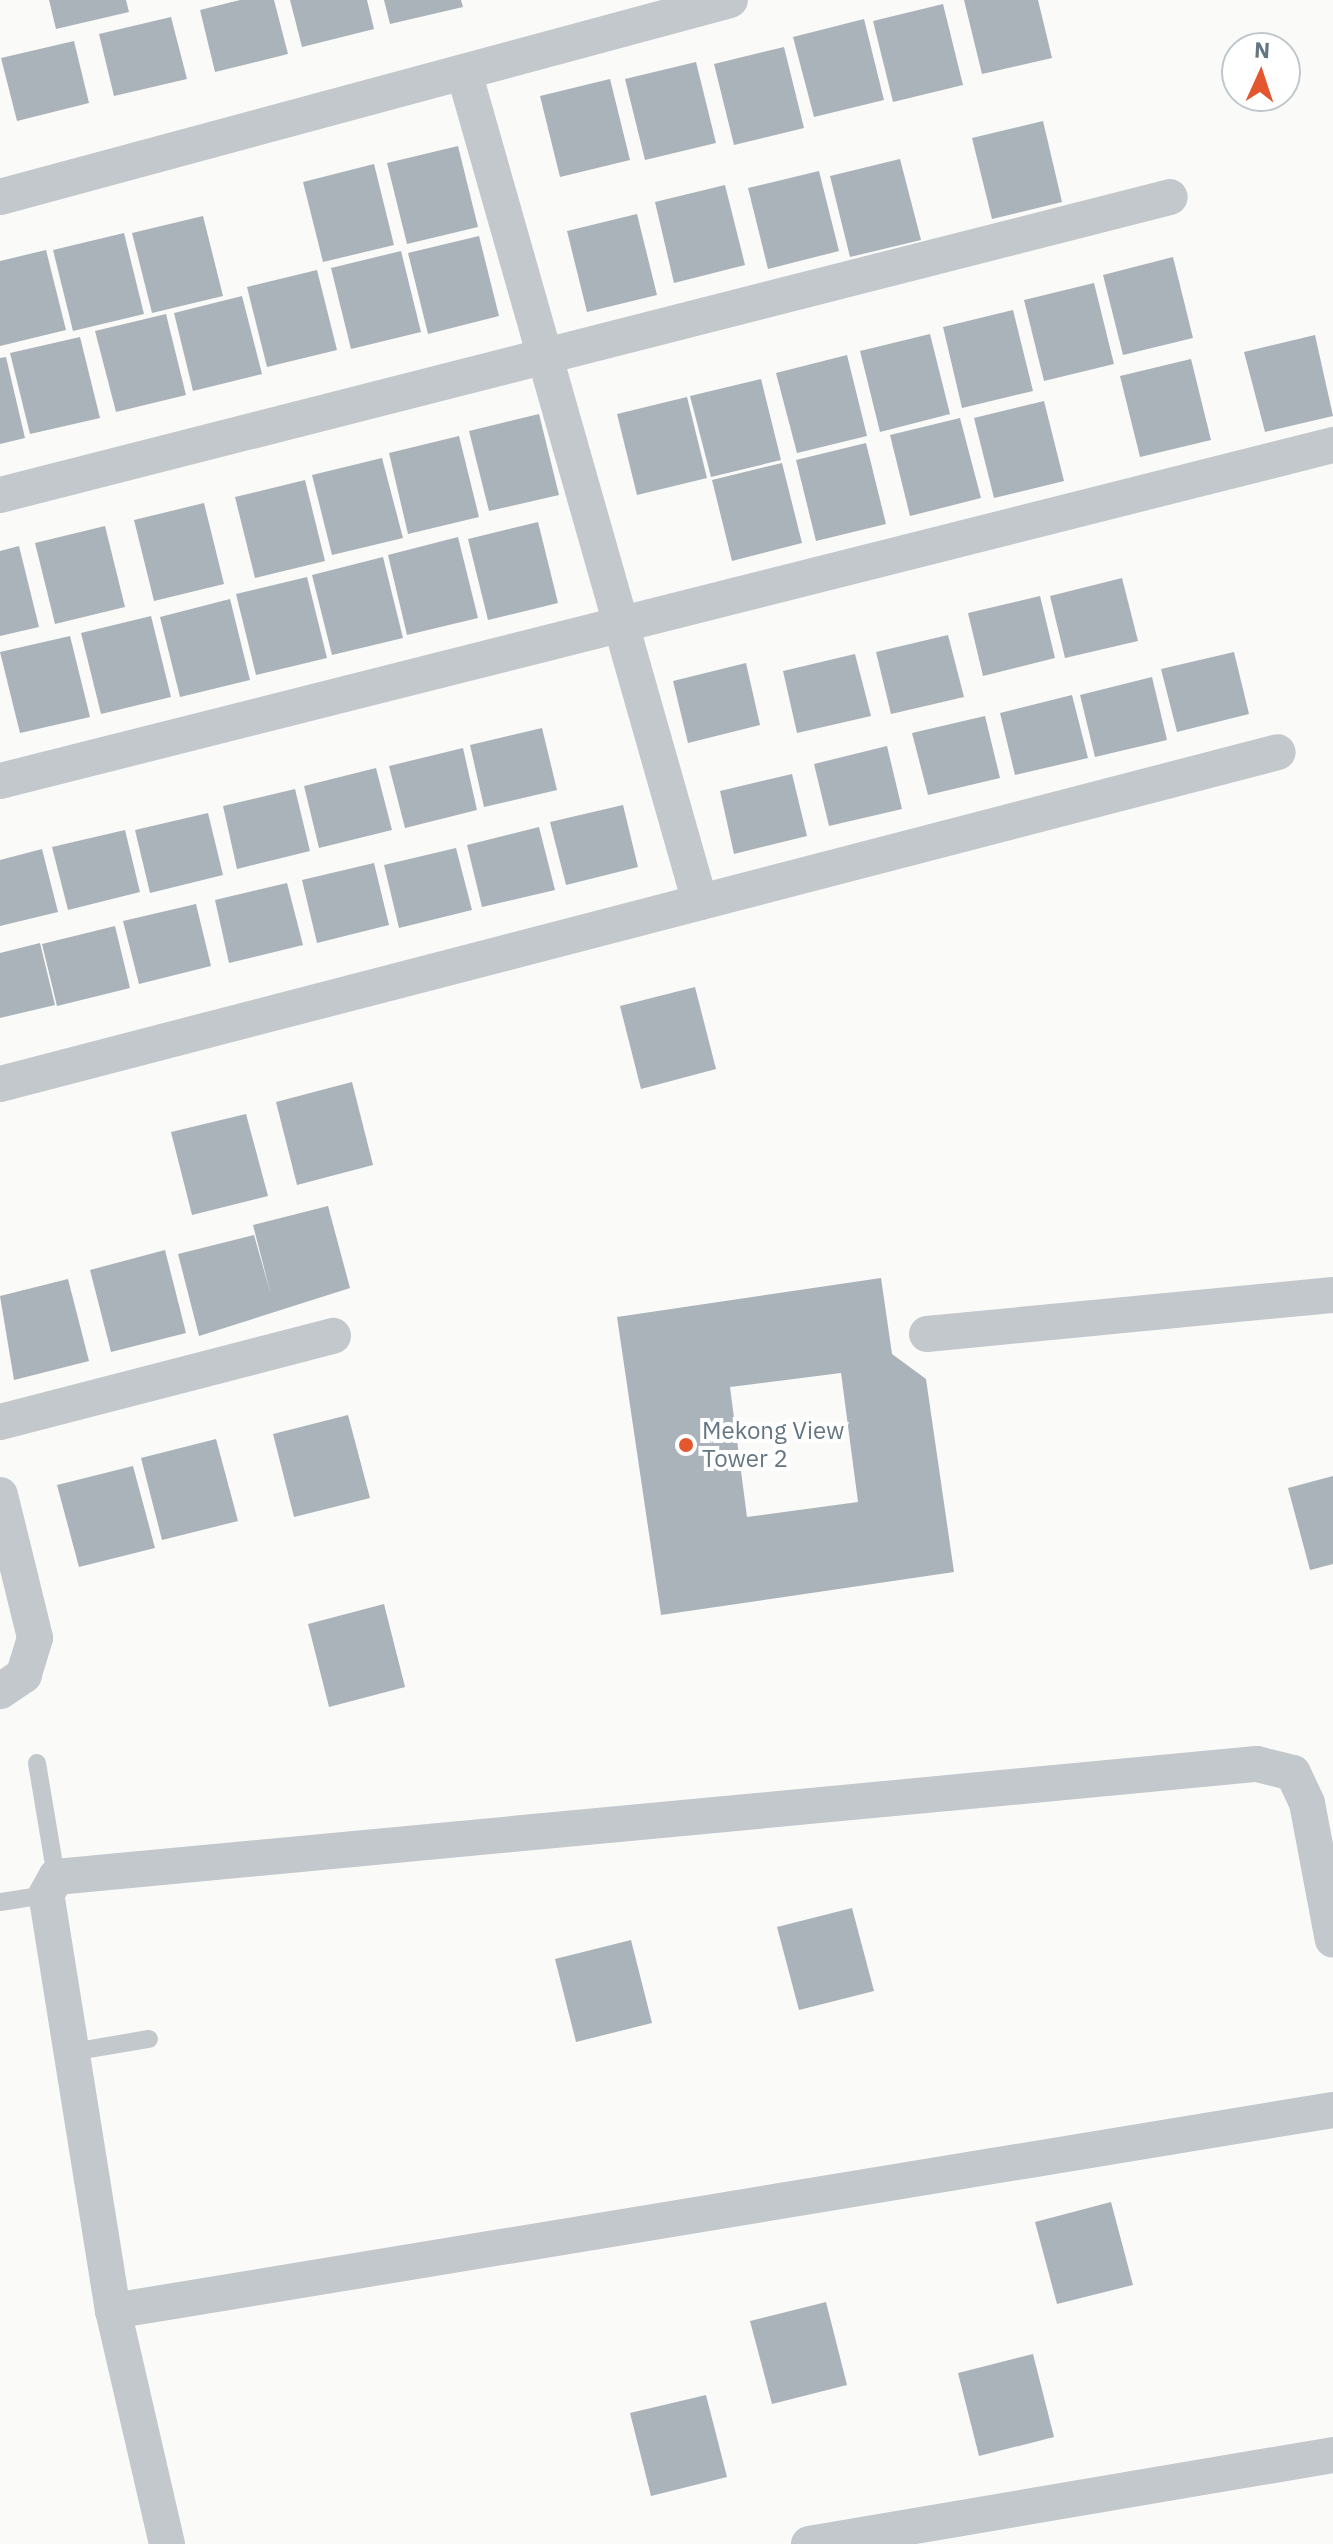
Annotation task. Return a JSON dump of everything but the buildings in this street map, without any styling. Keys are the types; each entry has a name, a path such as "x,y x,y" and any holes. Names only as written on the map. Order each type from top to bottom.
{"street":[{"path":"0,197 730,0"},
{"path":"464,72 700,902"},
{"path":"0,495 1170,197"},
{"path":"0,781 1333,445"},
{"path":"0,1084 1278,752"},
{"path":"927,1334 1333,1295"},
{"path":"0,1422 333,1336"},
{"path":"0,1495 35,1638 24,1675 0,1691"},
{"path":"167,2544 113,2311 72,2052 51,1886 1257,1764 1293,1773 1307,1803 1333,1940"},
{"path":"113,2311 1333,2110"},
{"path":"809,2544 1333,2455"}],"lane":[{"path":"0,1902 51,1886 37,1763"},
{"path":"72,2052 149,2039"}],"place":[{"name":"Mekong View Tower 2","path":"686,1445"}]}
